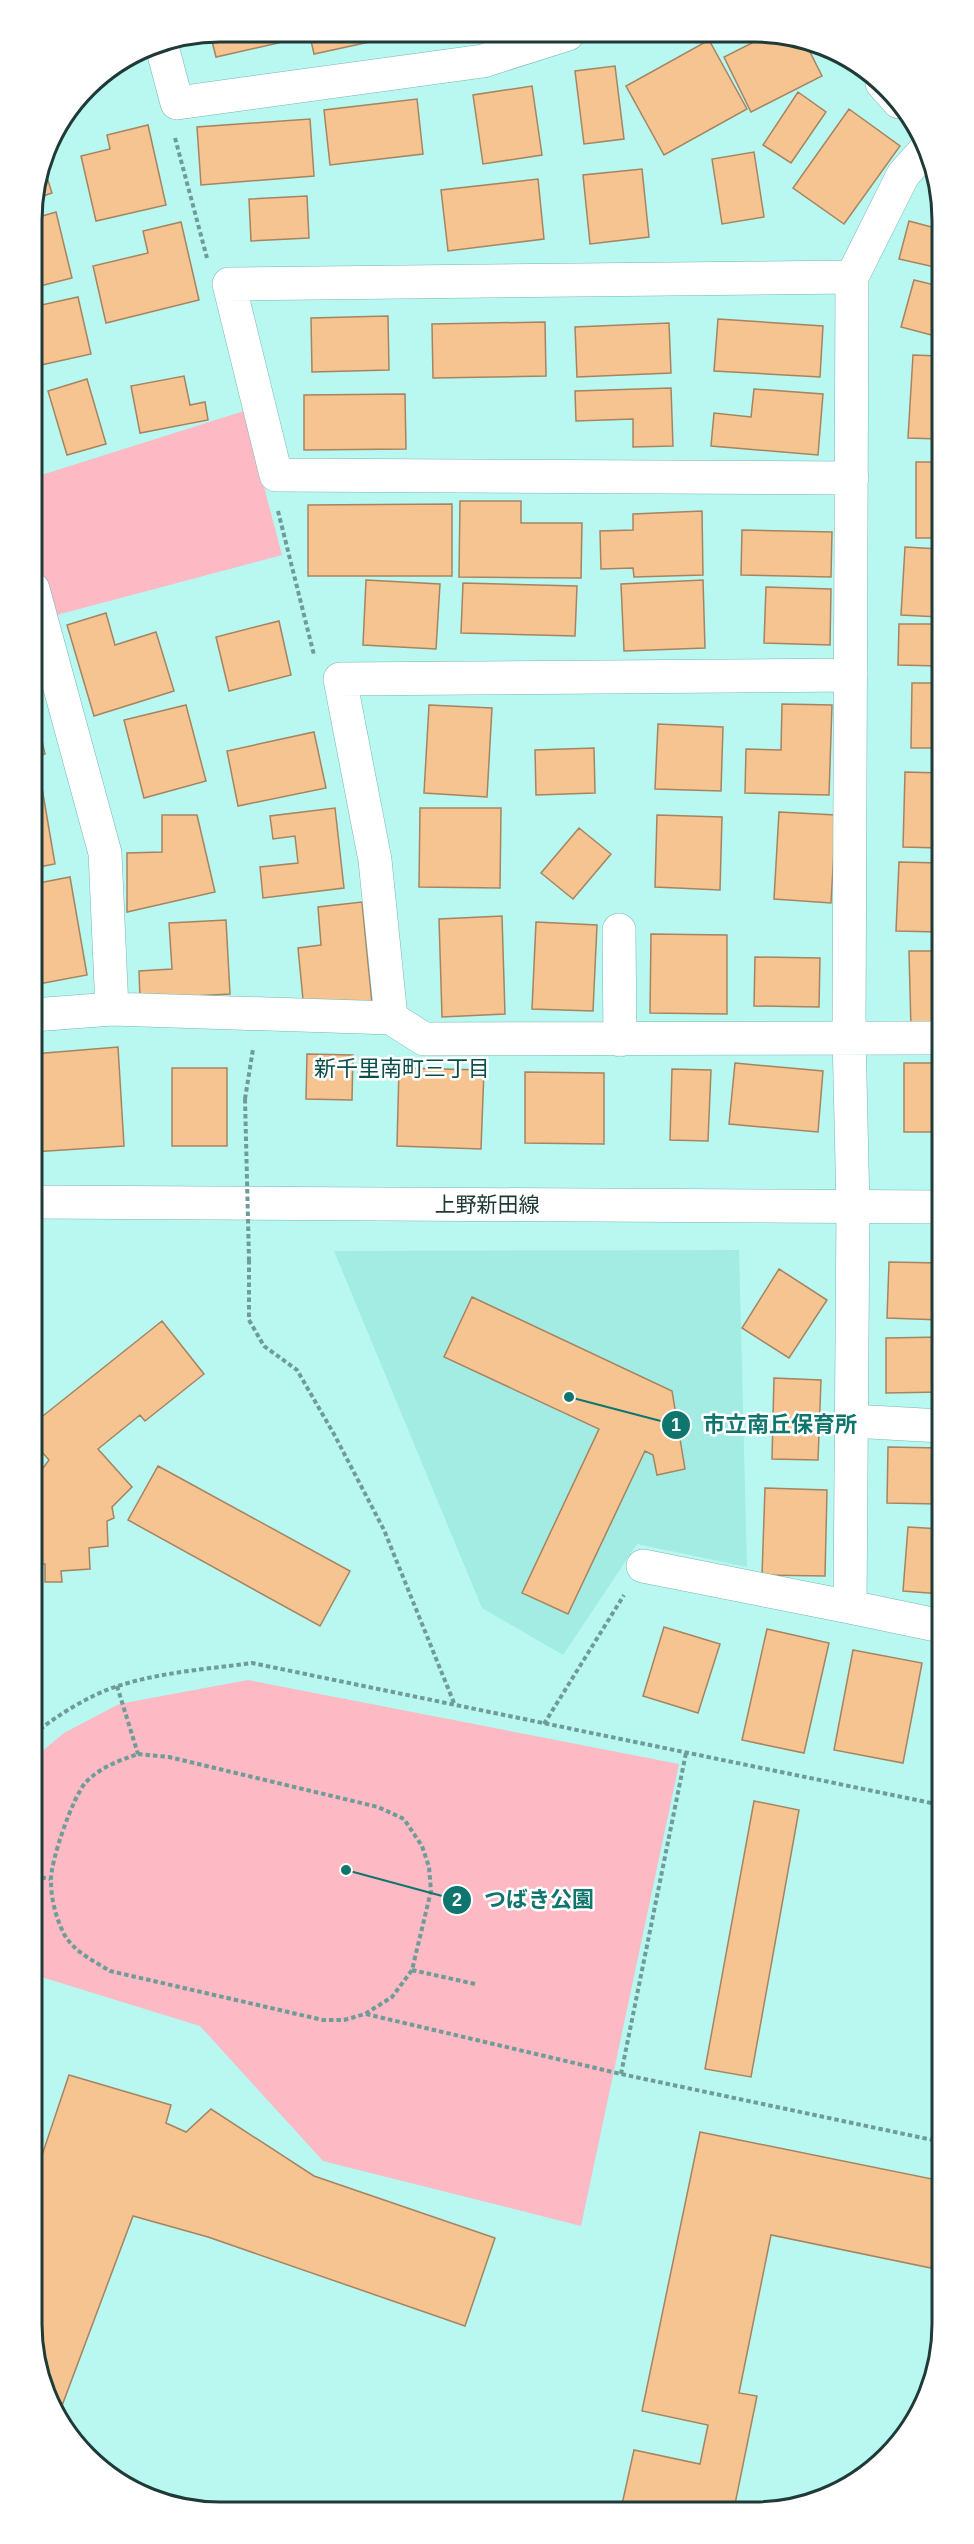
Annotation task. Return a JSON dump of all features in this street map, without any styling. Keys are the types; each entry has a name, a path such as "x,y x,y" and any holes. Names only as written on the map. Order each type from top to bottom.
{"street":[{"path":"163,51 177,103 483,61 543,42"},
{"path":"850,1607 853,1208 849,1036 852,277 903,175 920,156"},
{"path":"852,277 229,284 276,475 852,478"},
{"path":"42,622 105,853 112,1010"},
{"path":"391,1018 375,860 340,679 851,675"},
{"path":"619,930 620,1040"},
{"path":"42,1014 112,1010 391,1018 424,1039 620,1040 849,1036 932,1038"},
{"name":"上野新田線","path":"42,1202 932,1207"},
{"path":"852,1421 932,1425"},
{"path":"643,1566 932,1624"}],"path":[{"path":"177,103 170,120 209,265 229,284"},
{"path":"276,475 274,495 315,657 340,679"},
{"path":"258,1013 245,1099 249,1320 264,1346 297,1370 335,1436 384,1530 455,1704"},
{"path":"544,1724 643,1566"},
{"path":"42,1728 55,1717 117,1686 183,1672 252,1664 932,1803"},
{"path":"117,1686 138,1754"},
{"path":"621,2074 686,1753"},
{"path":"138,1754 169,1757 366,1804 404,1820 422,1846 429,1868 431,1891 412,1971 392,1997 365,2014 344,2020 323,2020 110,1971 83,1955 65,1936 54,1910 50,1879 70,1810 85,1784 105,1766 138,1754"},
{"path":"42,1878 50,1879"},
{"path":"412,1971 475,1984"},
{"path":"365,2014 621,2074 932,2140"}],"shaded area":[{"path":"244,411 282,555 53,616 42,578 42,475"},
{"path":"739,1250 747,1567 637,1544 563,1655 482,1608 334,1251"},
{"path":"248,1680 679,1764 581,2226 323,2161 200,2026 42,1977 42,1751 64,1733 119,1704"}],"building":[{"path":"283,42 216,57 212,43"},
{"path":"311,42 369,42 314,54"},
{"path":"705,42 710,42 747,109 664,155 626,86"},
{"path":"754,42 789,45 809,51 822,76 751,112 724,57"},
{"path":"615,66 624,139 584,144 575,71"},
{"path":"532,86 542,155 483,164 473,95"},
{"path":"798,92 826,112 791,163 763,145"},
{"path":"417,99 423,154 330,165 324,110"},
{"path":"849,109 900,146 844,224 793,188"},
{"path":"310,119 314,176 201,185 197,127"},
{"path":"148,125 166,205 96,221 81,156 110,149 107,135"},
{"path":"754,152 764,217 722,224 712,159"},
{"path":"642,169 649,237 590,244 583,175"},
{"path":"47,178 52,193 44,196"},
{"path":"538,179 544,239 448,251 441,190"},
{"path":"307,196 309,238 251,241 249,199"},
{"path":"56,212 72,278 42,286 42,216"},
{"path":"909,221 932,227 932,266 899,259"},
{"path":"181,222 199,300 106,323 93,266 148,253 143,231"},
{"path":"914,280 932,284 932,335 901,327"},
{"path":"78,297 91,354 42,365 42,305"},
{"path":"388,316 389,370 312,372 311,318"},
{"path":"718,319 823,326 820,377 714,371"},
{"path":"545,322 546,376 433,378 432,324"},
{"path":"669,323 671,373 577,377 575,327"},
{"path":"913,355 932,356 932,439 908,438"},
{"path":"184,376 190,405 205,402 208,420 140,433 131,386"},
{"path":"87,379 106,444 67,455 48,391"},
{"path":"671,388 673,446 633,447 633,419 576,421 575,391"},
{"path":"754,389 823,394 818,455 711,446 714,413 751,417"},
{"path":"405,394 406,449 304,450 304,395"},
{"path":"916,462 932,462 932,538 916,538"},
{"path":"460,501 521,501 521,523 582,523 581,578 459,577"},
{"path":"452,504 452,576 308,576 308,505"},
{"path":"702,511 703,575 634,577 633,568 601,569 600,531 633,530 633,514"},
{"path":"742,530 832,532 831,577 741,575"},
{"path":"905,547 932,549 932,617 901,615"},
{"path":"366,580 440,584 436,649 363,645"},
{"path":"703,580 705,648 624,651 621,584"},
{"path":"463,583 577,586 575,636 461,633"},
{"path":"766,587 831,589 830,645 764,643"},
{"path":"106,613 115,645 156,632 174,691 94,716 67,625"},
{"path":"279,621 291,675 229,691 216,637"},
{"path":"899,624 932,624 932,666 898,665"},
{"path":"912,683 932,683 932,748 911,748"},
{"path":"782,704 832,705 829,795 745,793 746,749 781,750"},
{"path":"186,705 206,781 144,798 124,720"},
{"path":"429,705 492,708 487,797 424,793"},
{"path":"658,724 723,727 721,791 655,789"},
{"path":"314,732 326,788 238,806 227,751"},
{"path":"594,748 595,793 536,795 535,750"},
{"path":"905,772 932,773 932,848 903,847"},
{"path":"42,788 55,864 42,866"},
{"path":"335,808 344,888 263,898 260,867 298,863 295,836 273,839 270,816"},
{"path":"420,808 501,808 500,888 419,887"},
{"path":"779,812 836,815 831,903 774,899"},
{"path":"162,815 197,815 215,892 127,912 127,853 162,852"},
{"path":"657,815 722,817 720,890 655,887"},
{"path":"579,828 611,854 573,899 541,873"},
{"path":"899,862 932,863 932,932 896,931"},
{"path":"70,877 87,975 42,983 42,882"},
{"path":"362,902 372,1003 304,1010 298,948 321,945 318,907"},
{"path":"502,916 505,1014 442,1017 439,919"},
{"path":"226,920 230,994 140,999 139,971 172,969 169,923"},
{"path":"536,922 597,925 593,1011 532,1009"},
{"path":"651,934 727,935 727,1014 650,1013"},
{"path":"909,951 932,951 932,1029 911,1030"},
{"path":"755,957 820,958 819,1007 754,1006"},
{"path":"118,1047 124,1146 42,1151 42,1053"},
{"path":"307,1054 353,1055 352,1100 306,1099"},
{"path":"735,1063 823,1071 818,1132 729,1124"},
{"path":"904,1063 932,1063 932,1132 904,1132"},
{"path":"172,1068 227,1068 227,1146 172,1146"},
{"path":"399,1068 484,1070 481,1149 397,1146"},
{"path":"672,1069 711,1070 708,1141 670,1140"},
{"path":"525,1072 604,1073 604,1144 525,1143"},
{"path":"889,1262 932,1263 932,1320 887,1318"},
{"path":"779,1269 827,1300 789,1358 742,1328"},
{"path":"472,1297 672,1391 685,1469 657,1475 653,1455 645,1451 568,1614 522,1593 599,1429 444,1357"},
{"path":"162,1321 204,1374 145,1421 140,1415 98,1449 132,1487 112,1507 114,1518 107,1521 108,1546 89,1548 90,1569 61,1571 62,1582 45,1582 45,1564 42,1564 42,1469 49,1460 42,1452 42,1417"},
{"path":"932,1337 932,1392 886,1393 886,1338"},
{"path":"774,1378 821,1380 818,1460 772,1459"},
{"path":"888,1447 932,1448 932,1504 887,1503"},
{"path":"158,1466 350,1571 320,1626 128,1520"},
{"path":"765,1488 827,1490 825,1576 762,1575"},
{"path":"908,1527 932,1528 932,1593 903,1591"},
{"path":"664,1627 720,1644 698,1713 643,1696"},
{"path":"767,1629 829,1643 804,1753 742,1740"},
{"path":"853,1650 922,1663 903,1763 834,1750"},
{"path":"754,1801 799,1810 751,2077 705,2069"},
{"path":"69,2075 171,2105 166,2123 186,2132 211,2109 314,2176 495,2238 465,2326 208,2237 133,2216 62,2405 48,2370 42,2324 42,2155"},
{"path":"700,2132 932,2179 931,2268 771,2235 739,2393 757,2396 735,2502 623,2502 634,2450 700,2464 708,2425 642,2411"}],"place":[{"name":"市立南丘保育所","path":"569,1397"},
{"name":"つばき公園","path":"346,1870"}],"district":[{"name":"新千里南町三丁目","path":"402,1068"}]}
